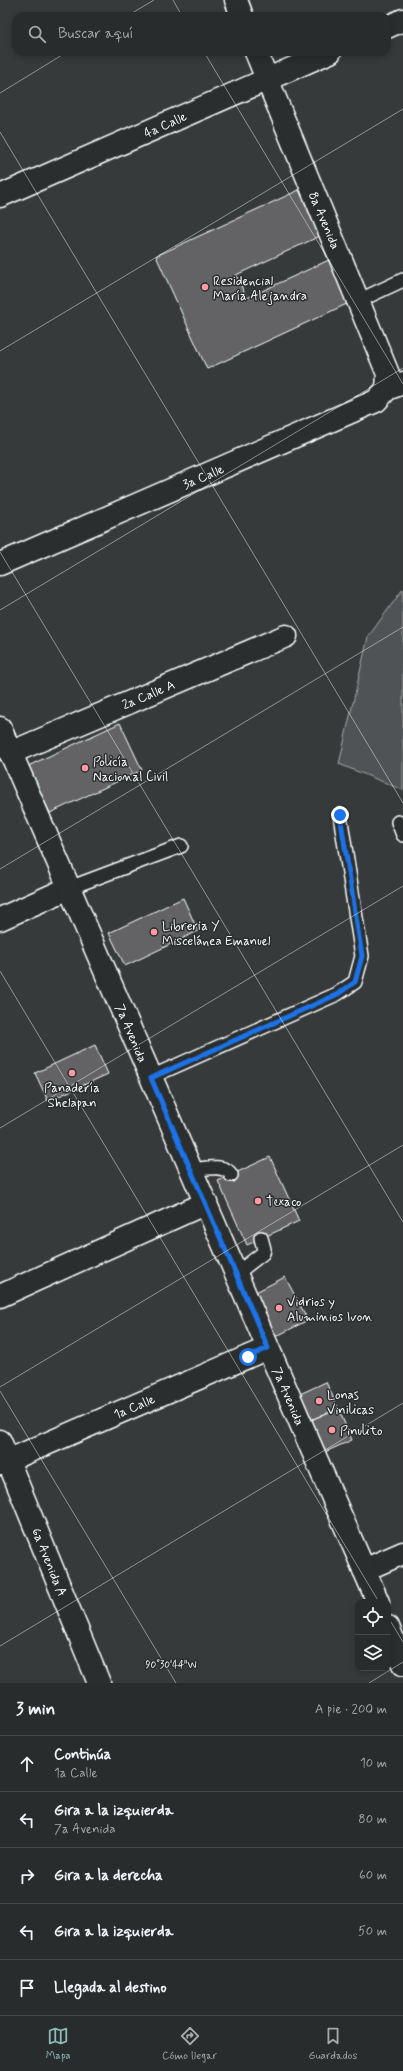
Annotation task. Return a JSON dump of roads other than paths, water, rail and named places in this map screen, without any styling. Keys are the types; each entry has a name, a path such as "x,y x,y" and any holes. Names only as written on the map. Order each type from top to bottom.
{"street":[{"path":"236,0 240,12"},
{"path":"391,25 403,20"},
{"name":"8a Avenida","path":"258,56 388,374 395,386"},
{"name":"4a Calle","path":"0,196 321,56"},
{"name":"3a Calle","path":"0,564 376,401 395,386"},
{"name":"2a Calle A","path":"10,752 286,636"},
{"name":"7a Avenida","path":"0,728 377,1599"},
{"path":"0,919 69,888"},
{"path":"0,1296 206,1203"},
{"name":"1a Calle","path":"3,1455 268,1348"},
{"name":"6a Avenida A","path":"3,1455 99,1683"},
{"path":"364,1570 403,1553"},
{"path":"391,1634 403,1664"}],"lane":[{"path":"358,301 403,280"},
{"path":"151,1078 338,994 355,982 362,956 340,815"},
{"path":"398,822 403,835"},
{"path":"69,888 181,846"},
{"path":"191,1170 223,1168 229,1171 231,1175"},
{"path":"236,1274 263,1253 264,1249 261,1238"}],"place":[{"name":"Residencial María Alejandra","path":"205,287"},
{"name":"Policía Nacional Civil","path":"85,768"},
{"name":"Libreria Y Miscelánea Emanuel","path":"154,932"},
{"name":"Panadería Shelapan","path":"72,1073"},
{"name":"Texaco","path":"258,1201"},
{"name":"Vidrios y Aluminios Ivon","path":"279,1308"},
{"name":"Lonas Vinilicas","path":"319,1401"},
{"name":"Pinulito","path":"332,1430"}]}
